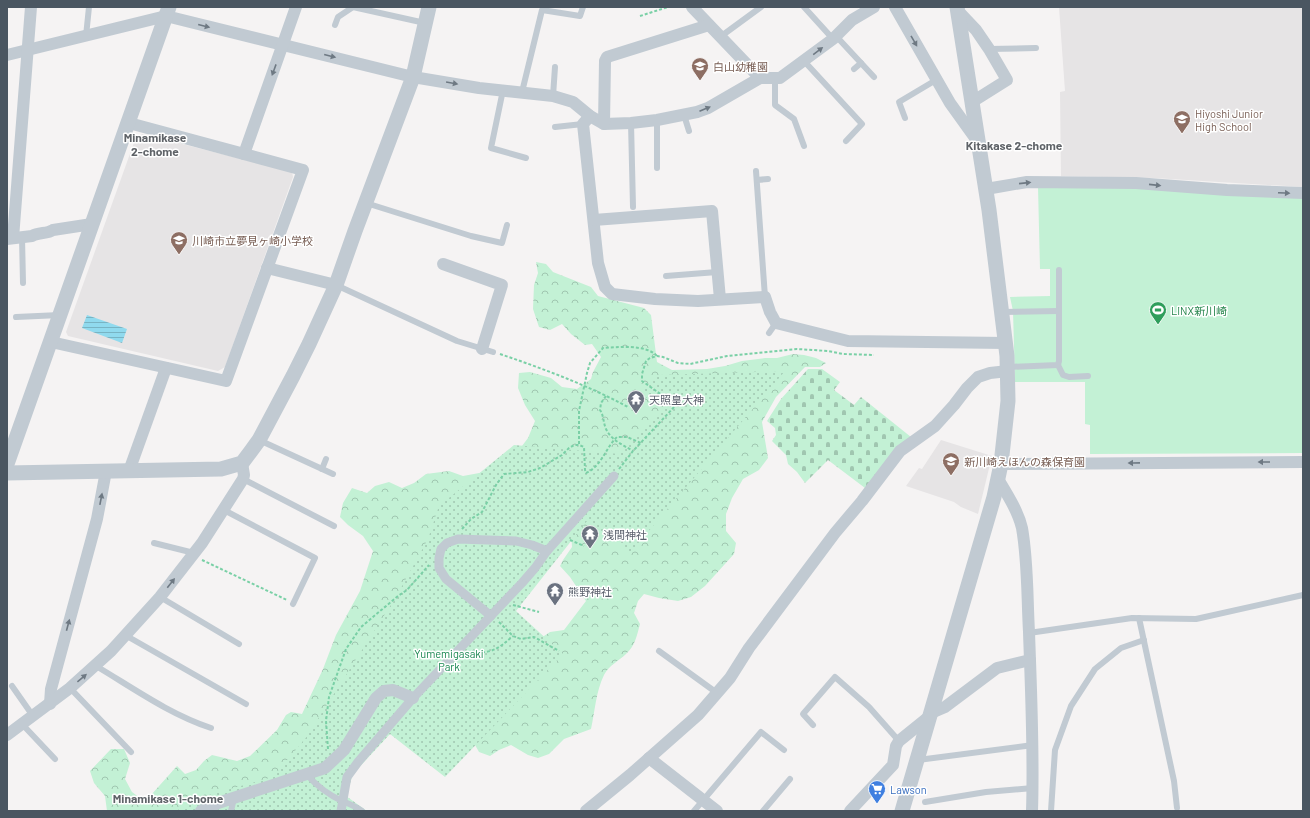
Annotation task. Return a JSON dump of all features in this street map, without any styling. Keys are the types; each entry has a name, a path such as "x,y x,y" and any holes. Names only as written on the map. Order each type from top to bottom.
{"street":[{"path":"31,7 14,238 92,224"},
{"path":"244,154 296,7"},
{"path":"7,473 221,469 242,463 258,440 300,363 336,285 413,77 429,7"},
{"path":"692,7 760,78"},
{"path":"586,120 604,124 631,123 684,115 708,108 760,78 780,78 835,38 852,20 874,7"},
{"path":"895,7 950,103 980,145"},
{"path":"958,9 976,30 1007,80 972,102"},
{"path":"902,811 998,479 1008,401 1006,343 980,145 965,65 958,9"},
{"path":"7,55 86,36 168,12 283,45 413,77 479,88 553,96 574,102 586,120 598,263 605,287 612,294 691,301 765,297 770,312 776,323 848,341 1006,343"},
{"path":"7,464 12,437 51,342 168,12"},
{"path":"604,124 605,61 607,57 709,26"},
{"path":"51,342 226,381 303,170 129,123"},
{"path":"986,189 1027,182 1136,183 1227,190 1303,193"},
{"path":"594,220 712,211 720,299"},
{"path":"443,264 502,285 487,350"},
{"path":"267,268 336,285"},
{"path":"129,471 166,368"},
{"path":"586,811 698,715 730,678 754,642 835,533 862,501 900,451 935,426 978,377 1008,369"},
{"path":"1001,464 1303,462"},
{"path":"7,736 50,704 96,666 160,597 196,555 243,479 244,475 242,463"},
{"path":"50,704 51,689 97,519 106,472"},
{"path":"341,811 347,776 413,698 504,603 535,568 547,551 614,476"},
{"path":"998,479 1012,502 1022,527 1026,561 1033,745 1032,811"},
{"path":"492,615 446,579 439,568 439,558 441,549 446,543 458,539 516,541 547,551"},
{"path":"850,811 893,764 896,746 899,741 931,714 945,707 997,668 1030,660"},
{"path":"201,811 234,798 325,768 344,750 376,698 384,691 393,690 413,698"},
{"path":"649,758 718,811"}],"lane":[{"path":"86,36 89,7"},
{"path":"335,25 338,17 353,7 425,23"},
{"path":"522,92 542,10 580,16 583,7"},
{"path":"720,37 761,7"},
{"path":"804,7 874,77"},
{"path":"989,49 1036,48"},
{"path":"804,61 862,124 846,141"},
{"path":"854,69 861,63"},
{"path":"553,96 555,67"},
{"path":"775,79 775,105 794,119 804,146"},
{"path":"906,118 899,102 936,80"},
{"path":"503,90 491,148 526,158"},
{"path":"684,115 689,131"},
{"path":"555,127 586,120"},
{"path":"656,120 657,168"},
{"path":"631,123 633,207"},
{"path":"756,171 765,297"},
{"path":"757,180 768,179"},
{"path":"366,203 471,236 502,243 507,225"},
{"path":"14,238 23,283"},
{"path":"1059,270 1058,365 1064,375 1088,376"},
{"path":"666,276 717,272"},
{"path":"336,285 457,341 487,350"},
{"path":"1002,312 1059,311"},
{"path":"16,317 60,315"},
{"path":"769,333 776,323"},
{"path":"1008,369 1058,365"},
{"path":"258,440 333,474"},
{"path":"322,469 326,459"},
{"path":"243,479 334,526"},
{"path":"224,510 316,558 290,602"},
{"path":"154,542 196,555"},
{"path":"1029,633 1132,618 1196,619 1303,595"},
{"path":"160,597 239,644"},
{"path":"1139,618 1174,782 1177,808"},
{"path":"125,635 246,704"},
{"path":"1051,811 1054,750 1071,706 1095,669 1121,648 1144,640"},
{"path":"658,651 717,693"},
{"path":"96,666 164,707 194,722 211,728"},
{"path":"813,725 803,714 835,677 868,707 899,741"},
{"path":"12,686 33,716"},
{"path":"70,688 131,752"},
{"path":"22,724 56,759"},
{"path":"694,811 761,732 784,750"},
{"path":"917,760 1033,745"},
{"path":"307,775 317,786 342,801 352,804 362,811"},
{"path":"763,811 790,779"},
{"path":"925,802 986,792 1033,788"},
{"path":"231,811 234,798"}],"path":[{"path":"640,16 668,7"},
{"path":"579,445 579,411 590,363 603,348 634,347 653,352 657,356"},
{"path":"614,476 633,451 676,405 642,381 642,374 646,361 650,358 657,356 678,363 690,364 727,356 797,349 828,351 842,354 874,355"},
{"path":"487,350 554,372 585,385 628,407"},
{"path":"606,396 601,404 600,410 603,414 606,429 614,440 633,451"},
{"path":"458,539 460,532 466,525 482,512 496,485 504,474 528,472 540,468 562,455 574,445 584,447 586,473 591,471 598,463 617,437 627,437 641,443"},
{"path":"562,536 584,546"},
{"path":"196,555 290,602"},
{"path":"334,761 328,749 326,722 329,697 346,649 361,627 407,590 434,558 439,558"},
{"path":"504,603 539,612"},
{"path":"492,615 513,636 521,639 534,637 559,651"},
{"path":"463,645 470,650 489,652 498,649 513,636"}],"shaded area":[{"name":"Hiyoshi Junior High School","path":"1059,7 1303,7 1303,187 1154,178 1061,176 1060,92 1065,91"},
{"name":"川崎市立夢見ヶ崎小学校","path":"143,134 292,172 293,177 225,367 218,371 68,336 66,332 136,137"},
{"name":"新川崎えほんの森保育園","path":"941,440 992,456 978,514 961,507 954,502 906,486 919,468 922,469"}],"green space":[{"name":"LINX新川崎","path":"1038,187 1113,187 1303,198 1303,453 1090,454 1090,425 1085,424 1085,382 1015,382 1013,311 1010,297 1050,296 1050,269 1040,269"},
{"path":"536,262 546,264 553,272 591,287 598,296 644,308 651,315 657,362 672,370 707,369 742,361 777,358 793,354 816,358 826,363 820,367 805,367 776,397 762,422 768,458 759,470 743,479 732,498 726,514 726,531 736,543 734,554 705,586 691,597 678,601 644,594 638,601 634,613 640,624 635,640 629,651 611,666 601,681 597,694 591,729 564,739 549,754 538,758 528,755 511,745 490,756 479,752 470,736 538,640 550,632 564,630 586,601 570,577 560,566 572,547 571,532 281,811 107,811 105,796 94,783 90,771 111,749 124,749 130,763 125,779 132,792 140,798 151,795 177,766 185,774 196,770 212,755 237,761 250,756 277,730 286,715 291,712 302,714 323,669 336,635 360,591 373,551 363,536 340,517 343,503 352,488 367,493 375,486 389,482 402,488 414,483 426,474 449,471 463,476 490,471 516,454 528,438 535,421 525,405 518,388 519,373 530,372 551,378 562,387 577,389 591,379 601,357 592,344 585,345 571,334 562,324 550,330 539,327 533,309 534,285 538,273"},
{"path":"808,369 822,369 840,382 834,390 854,405 861,397 911,437 865,488 828,460 805,483 797,472 788,464 786,455 772,441 776,435 775,428 767,421 781,399"},
{"name":"Yumemigasaki Park","path":"785,371 630,553 587,521 516,611 563,654 445,777 390,734 353,774 346,796 367,811 176,811 198,798 273,777 305,739 396,597 428,539 439,506 514,445 620,454 662,409 639,392 659,375"}],"water":[{"path":"87,315 127,329 122,343 82,328"}],"place":[{"name":"白山幼稚園","path":"700,81"},
{"name":"Hiyoshi Junior High School","path":"1182,134"},
{"name":"川崎市立夢見ヶ崎小学校","path":"179,255"},
{"name":"LINX新川崎","path":"1158,325"},
{"name":"天照皇大神","path":"636,414"},
{"name":"新川崎えほんの森保育園","path":"951,476"},
{"name":"浅間神社","path":"590,549"},
{"name":"熊野神社","path":"555,606"},
{"name":"Lawson","path":"877,804"}],"district":[{"name":"Minamikase 2-chome","path":"155,144"},
{"name":"Kitakase 2-chome","path":"1014,145"},
{"name":"Minamikase 1-chome","path":"168,798"}]}
